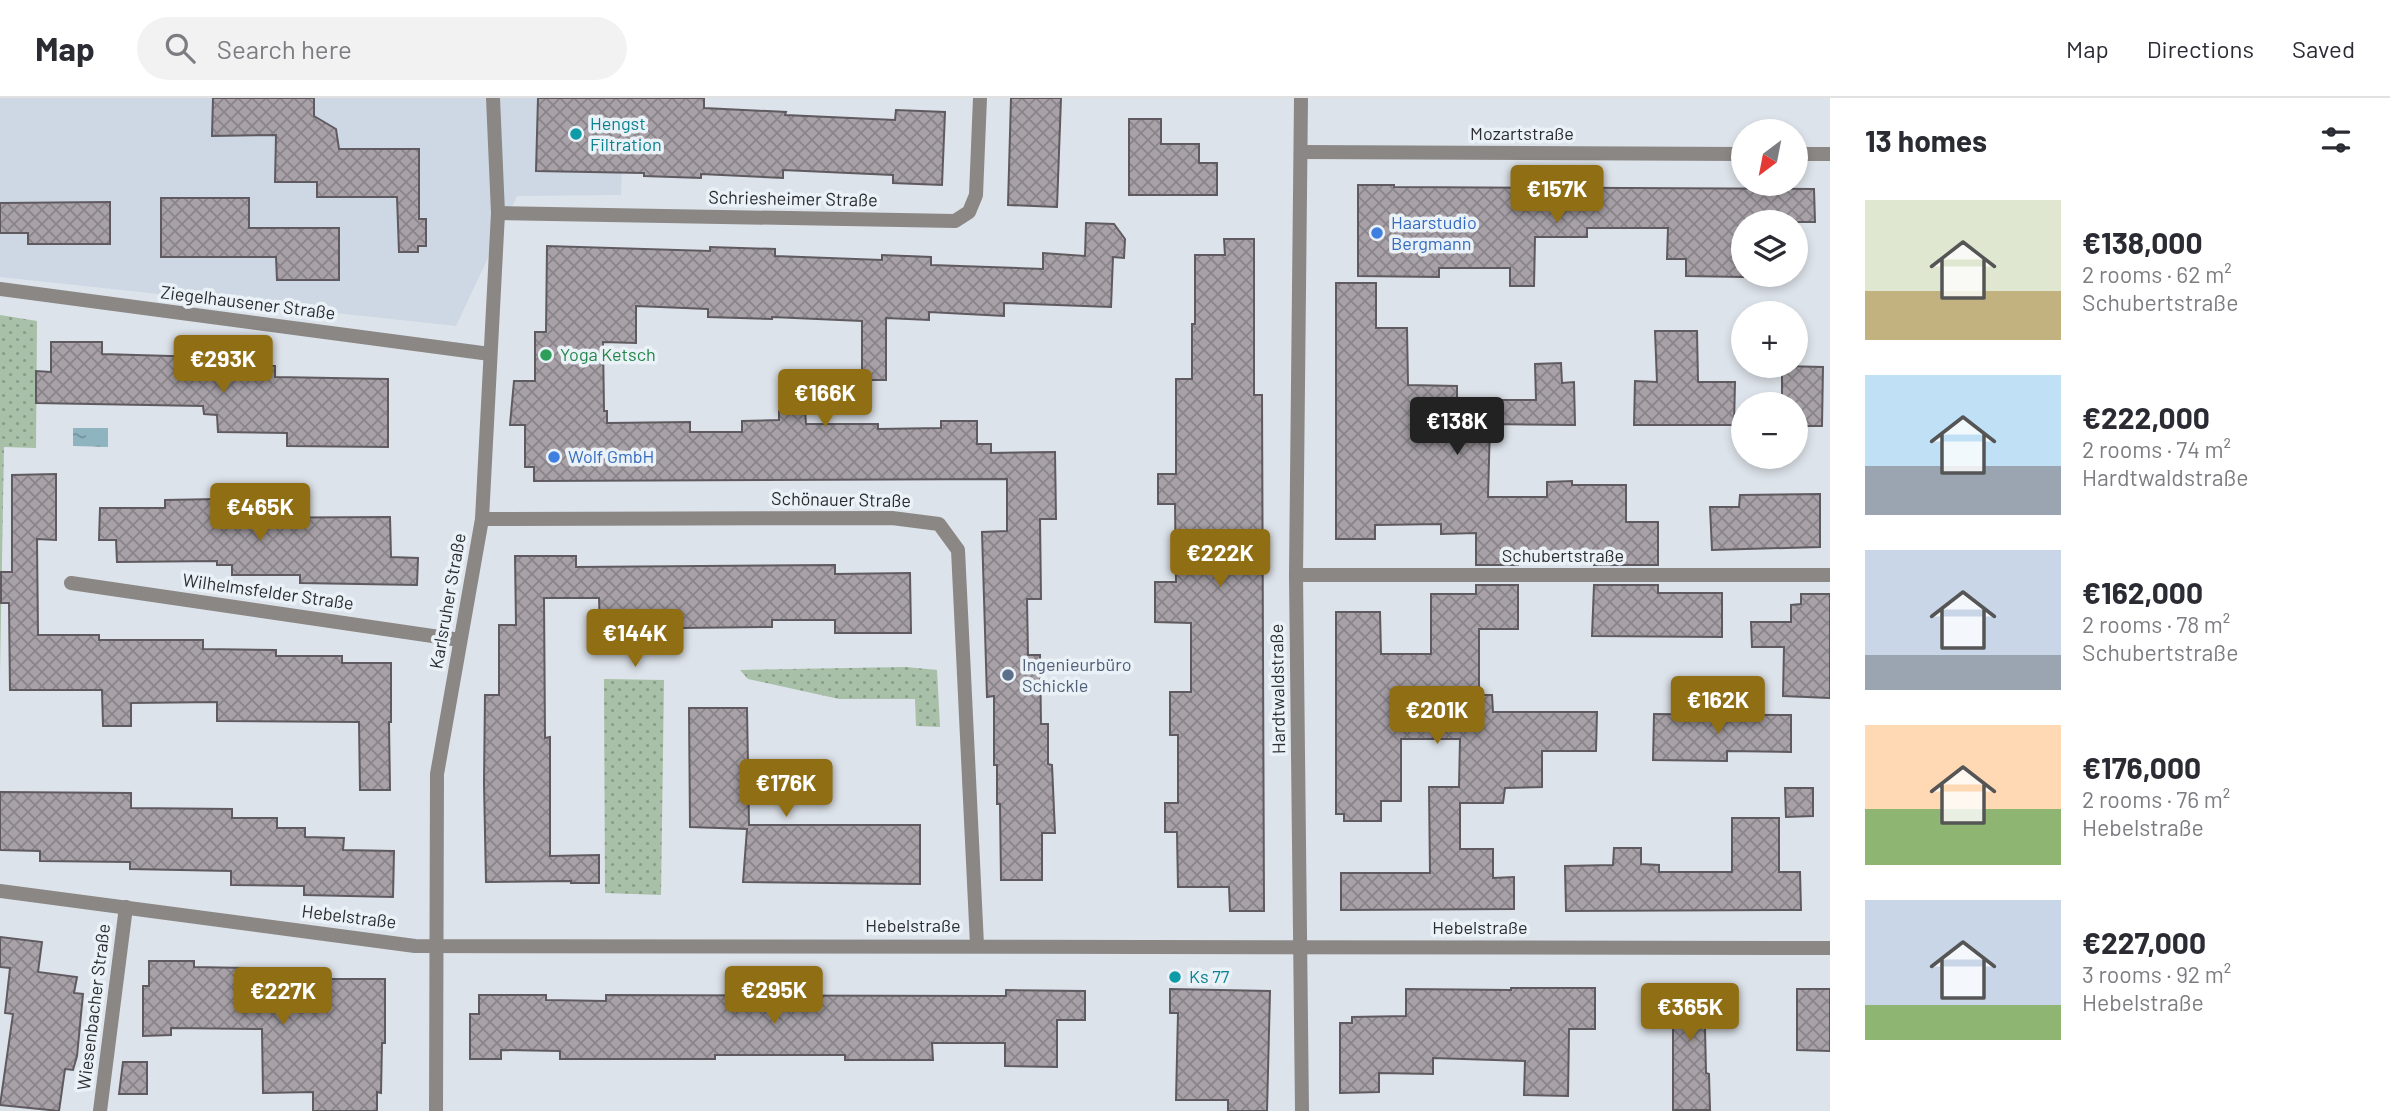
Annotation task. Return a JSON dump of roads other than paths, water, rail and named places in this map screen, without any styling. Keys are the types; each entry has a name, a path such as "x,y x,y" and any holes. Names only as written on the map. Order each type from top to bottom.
{"street":[{"name":"Karlsruher Straße","path":"436,1111 437,775 482,519 498,213 493,98"},
{"name":"Schriesheimer Straße","path":"498,213 955,222 968,212 976,195 980,98"},
{"name":"Hardtwaldstraße","path":"1301,98 1296,575 1302,1111"},
{"name":"Mozartstraße","path":"1301,152 1731,154"},
{"path":"1808,154 1830,154"},
{"name":"Ziegelhausener Straße","path":"0,289 490,354"},
{"name":"Schönauer Straße","path":"482,519 892,518 939,524 958,550 977,946"},
{"name":"Schubertstraße","path":"1296,575 1830,575"},
{"name":"Wilhelmsfelder Straße","path":"71,583 460,640"},
{"name":"Hebelstraße","path":"0,891 415,946 1830,948"},
{"name":"Wiesenbacher Straße","path":"100,1111 126,908"}],"water":[{"path":"73,428 108,428 108,447 73,446"}],"place":[{"name":"Hengst Filtration","path":"576,134"},
{"name":"Haarstudio Bergmann","path":"1377,233"},
{"name":"Yoga Ketsch","path":"546,355"},
{"name":"Wolf GmbH","path":"554,457"},
{"name":"Ingenieurbüro Schickle","path":"1008,675"},
{"name":"Ks 77","path":"1175,977"}]}
